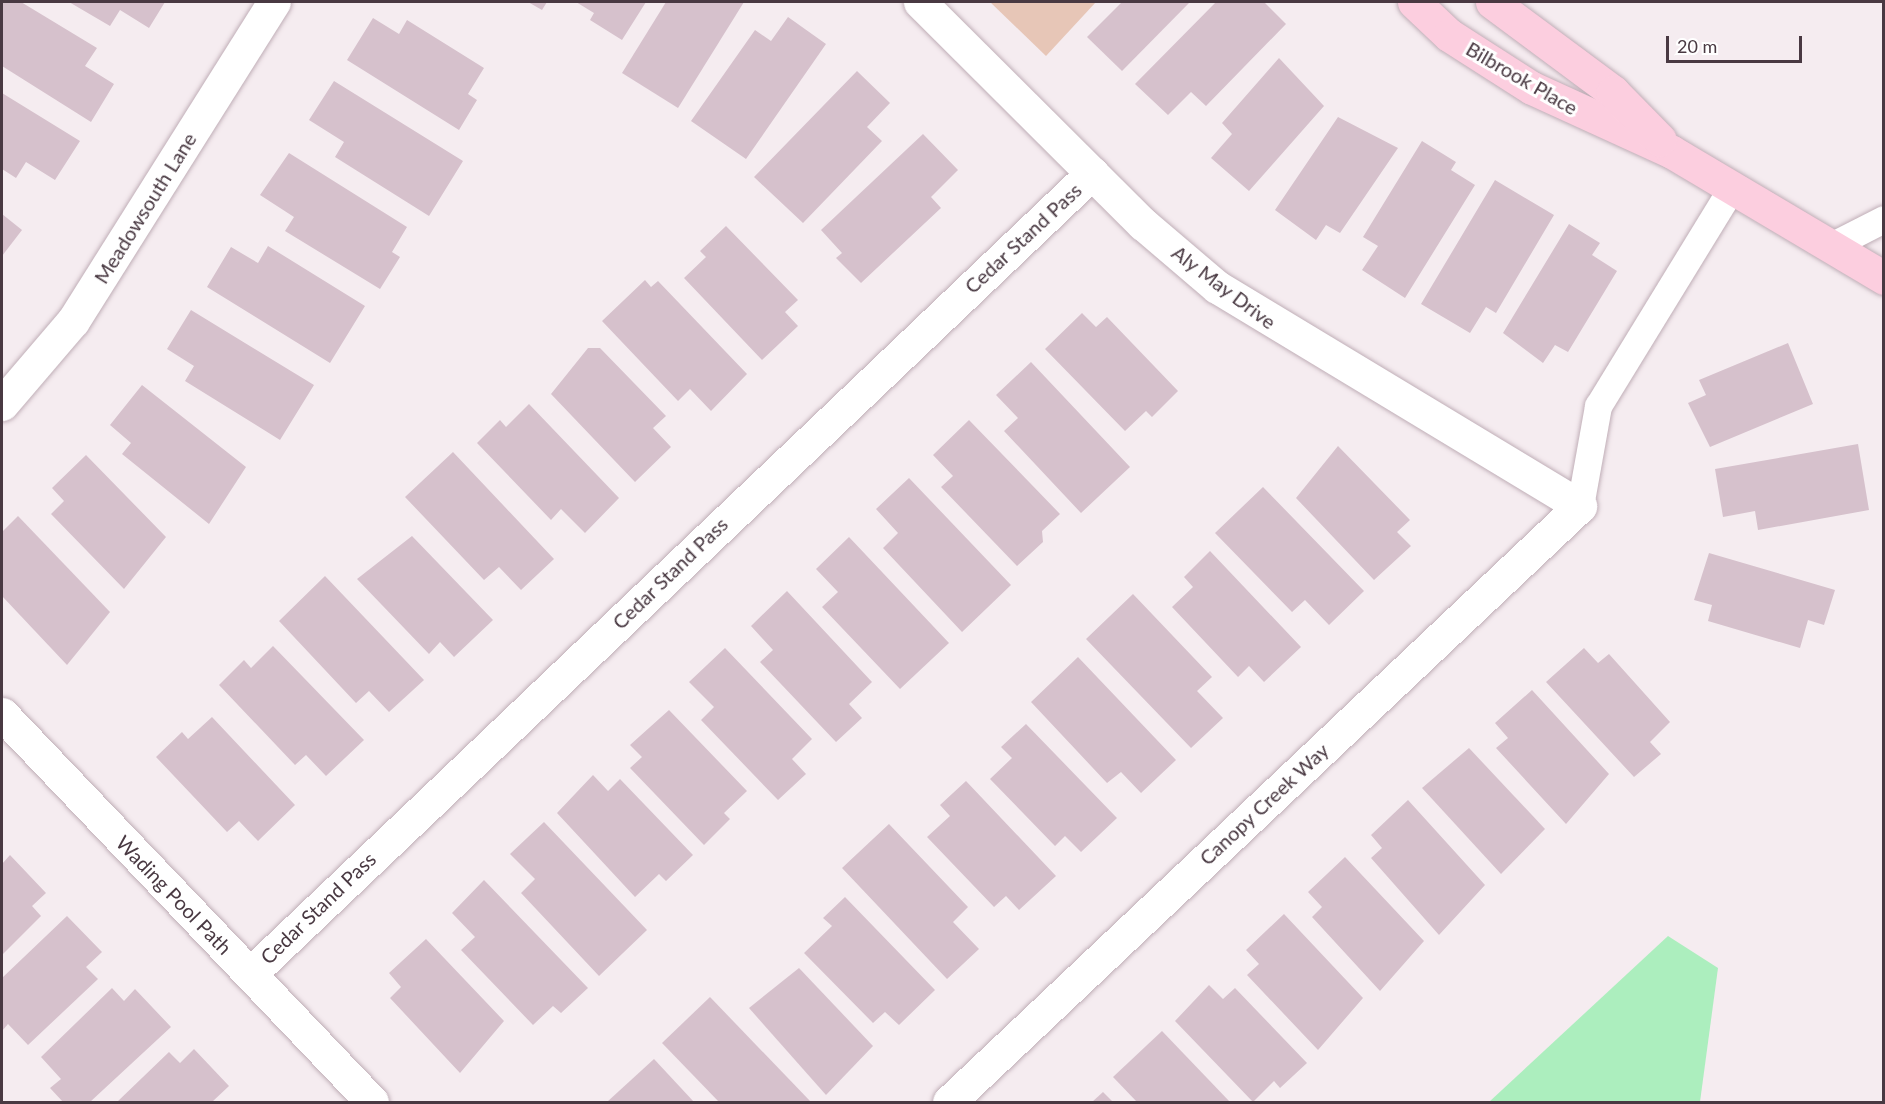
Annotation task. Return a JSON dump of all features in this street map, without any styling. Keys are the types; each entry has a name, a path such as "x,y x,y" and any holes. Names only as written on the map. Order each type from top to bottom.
{"street":[{"name":"Meadowsouth Lane","path":"2,404 73,321 274,2"},
{"name":"Aly May Drive","path":"920,2 1092,173 1183,259 1266,321 1580,506"},
{"name":"Bilbrook Place","path":"1414,2 1449,35 1532,88 1672,152 1884,278"},
{"name":"Bilbrook Place","path":"1492,2 1612,92 1672,152"},
{"name":"Cedar Stand Pass","path":"250,974 1092,173"},
{"name":"Canopy Creek Way","path":"949,1102 1580,506"},
{"name":"Wading Pool Path","path":"2,714 372,1102"}],"lane":[{"path":"1580,506 1598,406 1731,187"},
{"path":"1831,246 1884,219"}],"shaded area":[{"path":"990,2 1096,2 1046,56"},
{"path":"1668,936 1718,968 1700,1102 1489,1102"}],"building":[{"path":"2,2 21,2 97,48 85,66 114,84 91,122 2,66"},
{"path":"69,2 165,2 149,28 120,10 110,26"},
{"path":"528,2 547,2 542,10"},
{"path":"576,2 646,2 622,40 590,20 594,13"},
{"path":"666,2 744,2 678,108 622,73"},
{"path":"1122,2 1190,2 1122,71 1087,37"},
{"path":"1216,2 1264,2 1286,24 1206,106 1191,92 1168,115 1135,84"},
{"path":"788,17 826,44 746,159 691,121 755,30 771,41"},
{"path":"373,18 399,34 407,20 484,68 468,94 477,100 459,130 347,60"},
{"path":"1279,58 1324,106 1249,191 1211,158 1232,134 1222,123"},
{"path":"857,71 890,103 867,127 882,141 803,223 754,177"},
{"path":"334,81 463,161 429,216 335,157 344,142 309,120"},
{"path":"2,93 80,141 55,180 26,162 16,178 2,169"},
{"path":"1338,117 1398,148 1340,233 1326,225 1316,240 1275,210"},
{"path":"923,134 958,170 931,197 941,208 861,283 836,258 842,253 821,230"},
{"path":"1422,141 1456,162 1451,170 1475,185 1405,298 1362,270 1378,246 1363,237"},
{"path":"289,153 407,227 392,252 400,257 380,289 285,231 294,217 260,195"},
{"path":"1495,180 1554,215 1496,313 1486,307 1470,333 1421,304"},
{"path":"2,214 22,230 2,256"},
{"path":"1569,224 1600,243 1592,255 1617,271 1568,352 1555,345 1543,363 1503,333"},
{"path":"726,226 798,300 785,312 798,326 762,360 684,278 706,257 700,251"},
{"path":"268,246 365,306 330,363 207,287 231,247 258,263"},
{"path":"645,280 651,287 658,281 747,374 711,411 690,389 678,401 602,321"},
{"path":"191,310 314,385 280,440 185,381 194,366 167,349"},
{"path":"1082,313 1096,327 1107,317 1178,391 1152,417 1146,411 1125,431 1045,349"},
{"path":"1788,343 1813,404 1710,447 1688,403 1706,395 1699,380"},
{"path":"588,348 600,348 666,416 653,428 671,447 635,482 551,394"},
{"path":"1031,362 1130,467 1081,513 1004,431 1018,418 996,395"},
{"path":"142,385 246,467 209,524 122,454 131,443 110,425"},
{"path":"529,404 619,498 585,533 561,509 551,520 477,443 500,420 506,427"},
{"path":"969,420 1060,514 1042,531 1043,542 1017,566 941,487 953,476 933,455"},
{"path":"1858,444 1869,510 1758,530 1755,511 1723,517 1715,469"},
{"path":"1338,446 1410,520 1397,532 1411,546 1374,580 1296,498"},
{"path":"453,452 554,559 521,590 499,567 484,580 405,497"},
{"path":"86,455 166,537 124,589 51,514 64,501 52,488"},
{"path":"909,478 1011,585 962,632 883,548 898,533 876,509"},
{"path":"1263,487 1364,591 1329,625 1305,600 1292,612 1215,533"},
{"path":"18,516 110,612 67,665 2,596 2,532"},
{"path":"412,536 493,620 454,657 440,642 429,654 357,579"},
{"path":"849,537 949,643 900,689 822,607 838,592 816,569"},
{"path":"1210,551 1301,647 1264,682 1249,666 1238,677 1172,607 1193,587 1184,577"},
{"path":"1709,553 1835,590 1824,625 1808,620 1800,648 1708,621 1712,605 1694,600"},
{"path":"325,576 424,680 389,712 369,691 356,703 279,621"},
{"path":"787,591 872,682 849,704 862,718 836,742 760,662 773,650 751,626"},
{"path":"1133,594 1212,677 1197,691 1223,718 1191,748 1086,639"},
{"path":"273,646 364,740 326,776 306,755 295,765 219,685 244,660 251,668"},
{"path":"725,648 812,739 792,759 806,774 778,800 701,720 714,707 689,682"},
{"path":"1584,648 1598,663 1609,654 1670,722 1650,742 1661,754 1634,777 1546,682"},
{"path":"1078,657 1176,760 1141,793 1121,772 1107,783 1031,702"},
{"path":"1532,690 1609,774 1566,824 1496,748 1508,738 1495,723"},
{"path":"669,710 747,791 724,813 730,819 704,845 630,768 642,757 630,745"},
{"path":"212,717 295,805 258,841 239,821 227,832 156,757 182,732 188,739"},
{"path":"1026,724 1117,818 1081,852 1065,836 1055,846 990,779 1012,758 1001,747"},
{"path":"1469,748 1545,829 1501,874 1422,788"},
{"path":"593,775 608,791 620,779 693,855 666,881 659,874 635,897 557,813"},
{"path":"966,781 1056,876 1019,910 1006,896 994,907 927,837 950,816 940,805"},
{"path":"1408,800 1485,885 1439,935 1371,858 1382,848 1371,835"},
{"path":"544,822 647,930 599,976 521,893 535,879 510,854"},
{"path":"889,824 968,907 953,922 979,949 947,979 842,868"},
{"path":"10,855 46,893 32,906 41,916 2,955 2,864"},
{"path":"1345,857 1424,941 1380,991 1312,917 1322,907 1308,892"},
{"path":"484,880 588,988 561,1013 553,1006 533,1025 461,950 475,937 452,913"},
{"path":"845,897 935,990 899,1025 885,1012 873,1023 804,953 832,926 823,918"},
{"path":"1284,914 1363,998 1318,1050 1247,975 1259,964 1246,950"},
{"path":"67,916 102,952 86,967 98,979 28,1045 8,1024 2,1031 2,978"},
{"path":"426,939 504,1021 460,1073 390,998 401,987 389,973"},
{"path":"799,968 873,1046 826,1095 749,1008"},
{"path":"1209,985 1223,999 1235,988 1307,1063 1280,1088 1274,1081 1253,1102 1175,1021"},
{"path":"112,988 124,1001 135,989 171,1027 90,1102 63,1102 50,1088 61,1079 41,1057"},
{"path":"710,997 811,1102 719,1102 662,1043"},
{"path":"1162,1031 1230,1102 1137,1102 1113,1077"},
{"path":"194,1049 229,1086 212,1102 117,1102 169,1052 180,1063"},
{"path":"654,1059 694,1102 607,1102"},
{"path":"1103,1092 1113,1102 1092,1102"}]}
